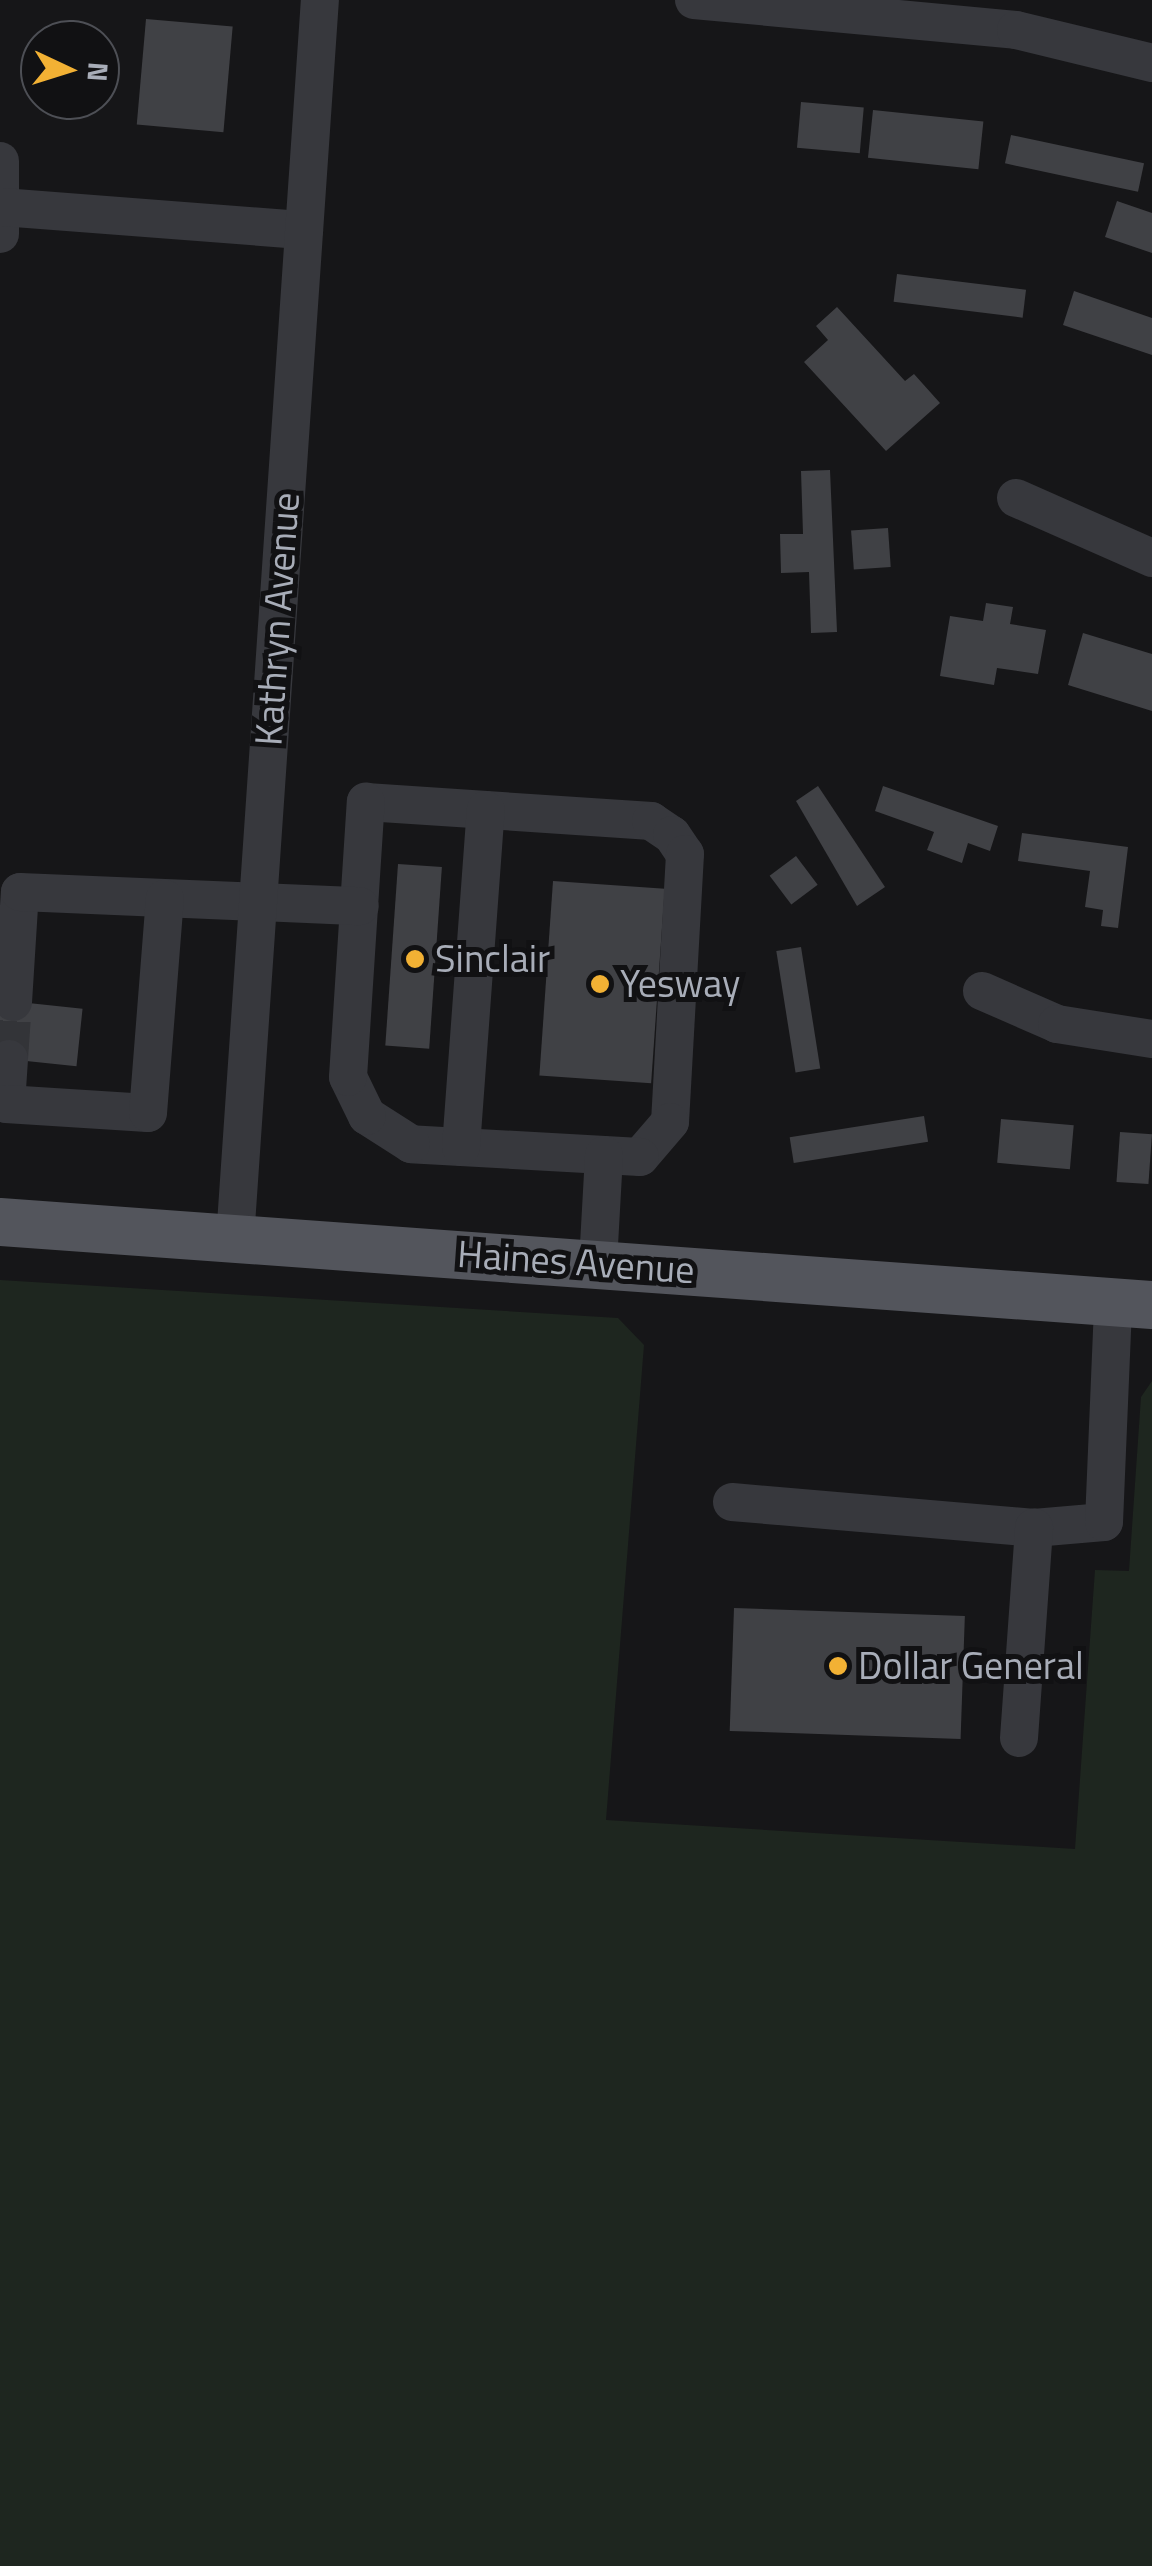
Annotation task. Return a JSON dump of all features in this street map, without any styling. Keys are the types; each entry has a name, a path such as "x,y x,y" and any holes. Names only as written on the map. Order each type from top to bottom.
{"main road":[{"name":"Haines Avenue","path":"0,1222 1132,1304"}],"street":[{"name":"Kathryn Avenue","path":"235,1239 320,0"},
{"path":"694,0 1019,15 1152,63"},
{"path":"0,160 1,221 304,230"},
{"path":"1016,498 1152,558"},
{"path":"366,802 486,810 651,820 685,854 670,1122 640,1158 411,1144 367,1116 348,1077 366,802"},
{"path":"461,1147 486,810"},
{"path":"13,1002 20,892 360,906"},
{"path":"9,1059 6,1104 148,1113 165,900"},
{"path":"982,992 1057,1024 1152,1039"},
{"path":"598,1263 604,1155"},
{"path":"732,1502 1034,1528 1104,1522 1132,1304"},
{"path":"1020,1738 1034,1528"}],"shaded area":[{"path":"0,1280 618,1318 644,1345 606,1820 1075,1849 1095,1570 1129,1571 1141,1397 1152,1381 1152,2566 0,2566"}],"building":[{"path":"146,19 233,27 223,132 137,125"},
{"path":"801,102 864,107 860,153 797,148"},
{"path":"873,110 983,122 978,169 868,158"},
{"path":"1011,135 1144,163 1138,192 1005,163"},
{"path":"1117,201 1152,213 1152,253 1105,237"},
{"path":"897,274 1026,290 1023,318 894,302"},
{"path":"1074,291 1152,318 1152,355 1063,325"},
{"path":"837,307 905,381 914,374 940,403 886,451 804,362 828,340 816,326"},
{"path":"830,470 837,632 811,633 809,572 781,573 780,534 803,534 801,471"},
{"path":"888,528 891,567 854,569 851,531"},
{"path":"986,603 1013,607 1010,624 1046,630 1038,674 997,668 994,685 940,676 950,616 983,621"},
{"path":"1083,633 1152,654 1152,711 1068,685"},
{"path":"818,786 885,887 857,906 796,801"},
{"path":"883,786 998,826 990,851 968,843 962,863 927,850 934,832 875,811"},
{"path":"1022,833 1128,847 1118,928 1101,926 1103,910 1085,907 1090,871 1018,861"},
{"path":"796,856 818,885 791,905 770,876"},
{"path":"398,864 442,867 429,1049 385,1046"},
{"path":"553,881 665,889 651,1083 539,1076"},
{"path":"801,947 820,1068 796,1072 776,951"},
{"path":"0,1000 83,1009 76,1066 0,1058"},
{"path":"924,1116 928,1142 794,1163 790,1137"},
{"path":"1001,1119 1074,1125 1070,1169 997,1163"},
{"path":"1120,1132 1152,1134 1148,1184 1117,1182"},
{"path":"734,1608 965,1616 961,1739 730,1731"}],"tunnel":[{"path":"9,1059 13,1002"}],"place":[{"name":"Sinclair","path":"415,959"},
{"name":"Yesway","path":"600,984"},
{"name":"Dollar General","path":"838,1666"}]}
